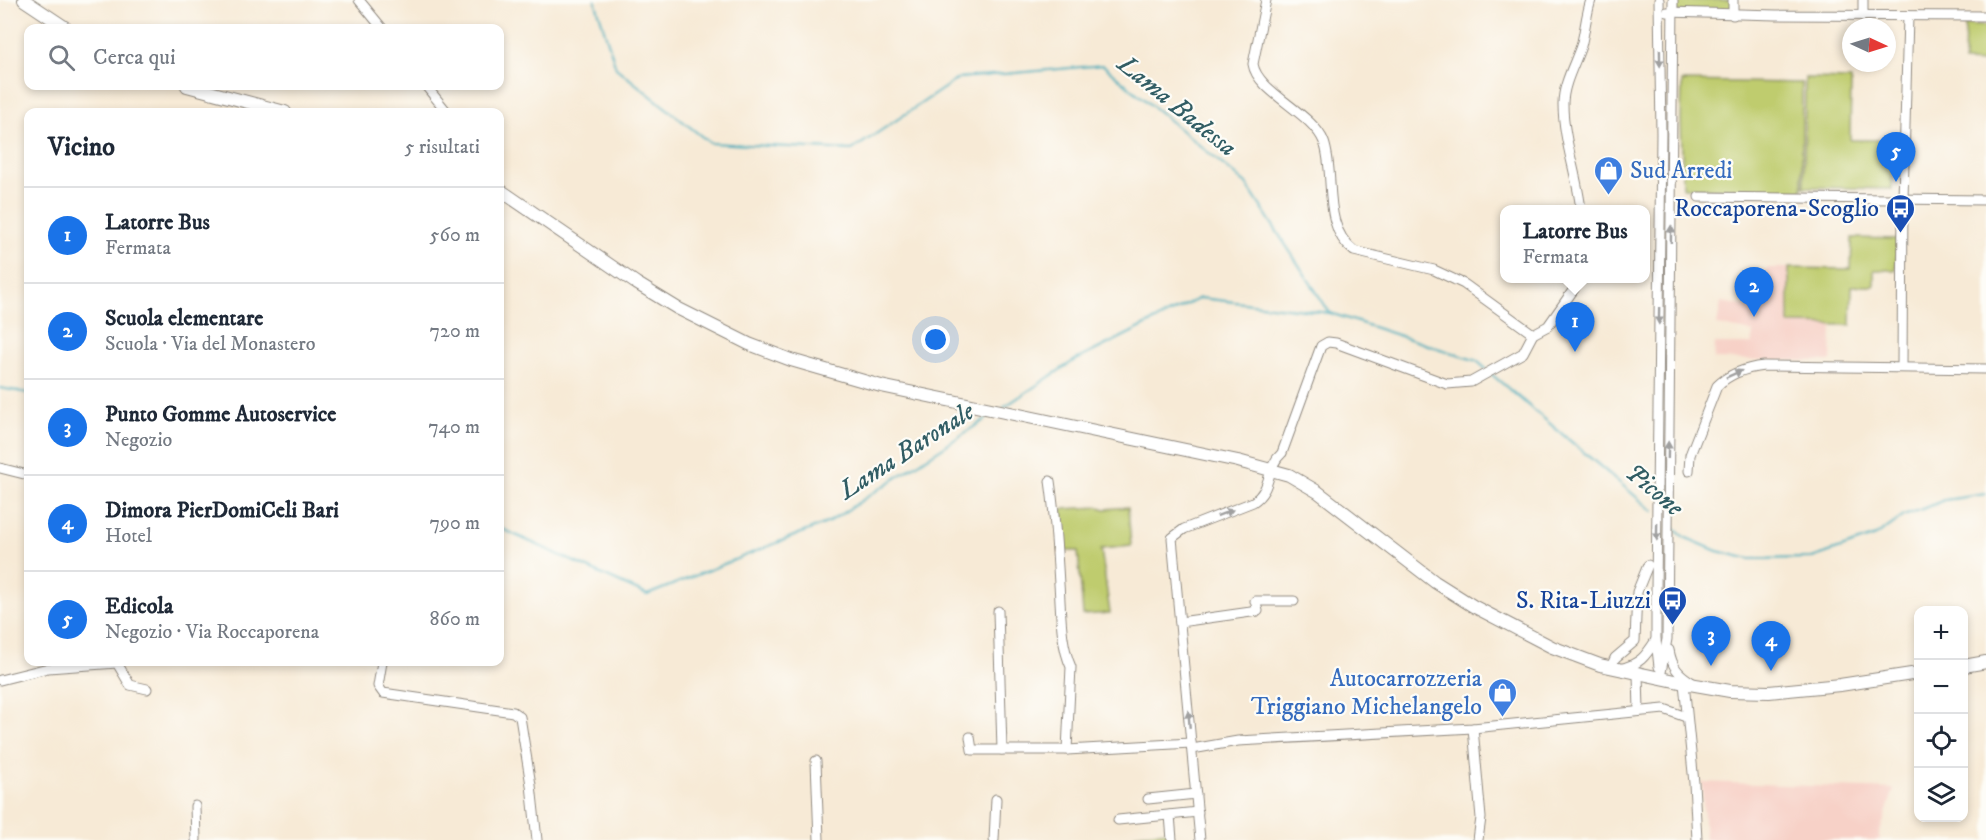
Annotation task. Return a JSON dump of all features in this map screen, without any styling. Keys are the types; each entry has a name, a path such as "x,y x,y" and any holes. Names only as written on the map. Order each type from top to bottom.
{"main road":[{"path":"24,0 60,24"},
{"path":"202,90 270,108"},
{"path":"504,193 636,283 677,308 749,344 791,360 847,377 1288,475 1318,492 1435,582 1473,606 1552,647 1638,674 1730,691 1769,692 1840,685 1914,674"},
{"path":"1968,665 1986,662"}],"street":[{"path":"359,0 379,24"},
{"path":"1266,0 1253,64 1254,70 1265,84 1305,119 1324,142 1332,213 1346,245 1354,251 1434,270 1464,284 1533,334"},
{"path":"1580,205 1575,169 1564,126 1563,102 1565,89 1581,44 1591,0"},
{"path":"1659,0 1661,133 1656,640 1660,678"},
{"path":"1673,0 1667,639 1671,663 1677,672 1698,686"},
{"path":"1732,15 1733,0"},
{"path":"1863,0 1863,16"},
{"path":"1659,12 1732,15 1986,16"},
{"path":"1902,368 1903,199 1908,16"},
{"path":"429,90 444,108"},
{"path":"1661,133 1672,133"},
{"path":"1699,197 1986,200"},
{"path":"1200,840 1173,538 1176,533 1261,497 1266,489 1273,461 1282,453 1321,346 1328,342 1336,343 1447,384 1471,382 1523,353 1533,334 1548,326 1576,283"},
{"path":"1689,471 1690,455 1717,386 1731,375 1753,367 1986,369"},
{"path":"0,468 24,474"},
{"path":"1050,481 1060,609 1067,658 1071,667 1067,750"},
{"path":"1648,565 1637,592 1635,641 1615,658 1615,668 1635,664 1642,659 1656,640"},
{"path":"1656,597 1667,597"},
{"path":"1180,622 1258,610 1255,601 1294,601"},
{"path":"998,611 1002,750"},
{"path":"1660,678 1667,639"},
{"path":"0,680 48,668 76,666"},
{"path":"119,666 130,685 147,689"},
{"path":"381,666 378,686 382,693 513,712 520,717 537,840"},
{"path":"1638,674 1640,711"},
{"path":"1684,683 1697,840"},
{"path":"970,737 972,750 1067,750 1191,746 1238,741 1473,728 1664,709 1686,717"},
{"path":"1473,728 1481,818 1478,840"},
{"path":"816,761 819,840"},
{"path":"1148,799 1196,794"},
{"path":"994,840 996,799"},
{"path":"195,806 196,840"},
{"path":"1118,820 1198,812"},
{"path":"1170,815 1172,840"}],"shaded area":[{"path":"1767,268 1789,268 1789,324 1832,324 1831,361 1714,359 1715,344 1752,344 1753,332 1717,325 1721,302 1762,309"},
{"path":"1702,782 1894,789 1879,835 1880,840 1705,840"}],"green space":[{"path":"1673,0 1732,0 1733,15 1673,12"},
{"path":"1965,25 1986,26 1986,63 1964,62"},
{"path":"1805,78 1851,79 1850,140 1893,140 1892,189 1804,187"},
{"path":"1682,81 1802,83 1802,191 1683,188"},
{"path":"1852,238 1897,239 1896,270 1874,270 1874,286 1852,286 1851,325 1789,324 1789,268 1851,269"},
{"path":"1100,507 1105,509 1128,507 1131,546 1101,549 1110,613 1083,615 1078,551 1063,551 1062,509"},
{"path":"1168,831 1169,840 1136,840 1135,834"}],"waterway":[{"name":"Lama Badessa","path":"595,0 616,68 710,143 852,150 959,78 1103,65 1246,184 1330,313"},
{"name":"Lama Baronale","path":"1004,407 1072,362 1200,298 1330,313 1477,361 1486,369"},
{"name":"Picone","path":"1490,373 1653,511"},
{"name":"Lama Baronale","path":"0,388 24,392"},
{"name":"Lama Baronale","path":"504,530 647,595 829,522 992,415"},
{"name":"Picone","path":"1671,526 1684,537 1717,551 1750,559 1812,558 1876,536 1904,516 1945,500 1986,494"}],"place":[{"name":"Edicola","path":"1896,182"},
{"name":"Sud Arredi","path":"1609,196"},
{"name":"Roccaporena-Scoglio","path":"1900,234"},
{"name":"Scuola elementare","path":"1754,317"},
{"name":"Latorre Bus","path":"1575,352"},
{"name":"S. Rita-Liuzzi","path":"1672,626"},
{"name":"Punto Gomme Autoservice","path":"1711,666"},
{"name":"Dimora PierDomiCeli Bari","path":"1771,671"},
{"name":"Autocarrozzeria Triggiano Michelangelo","path":"1503,718"}]}
